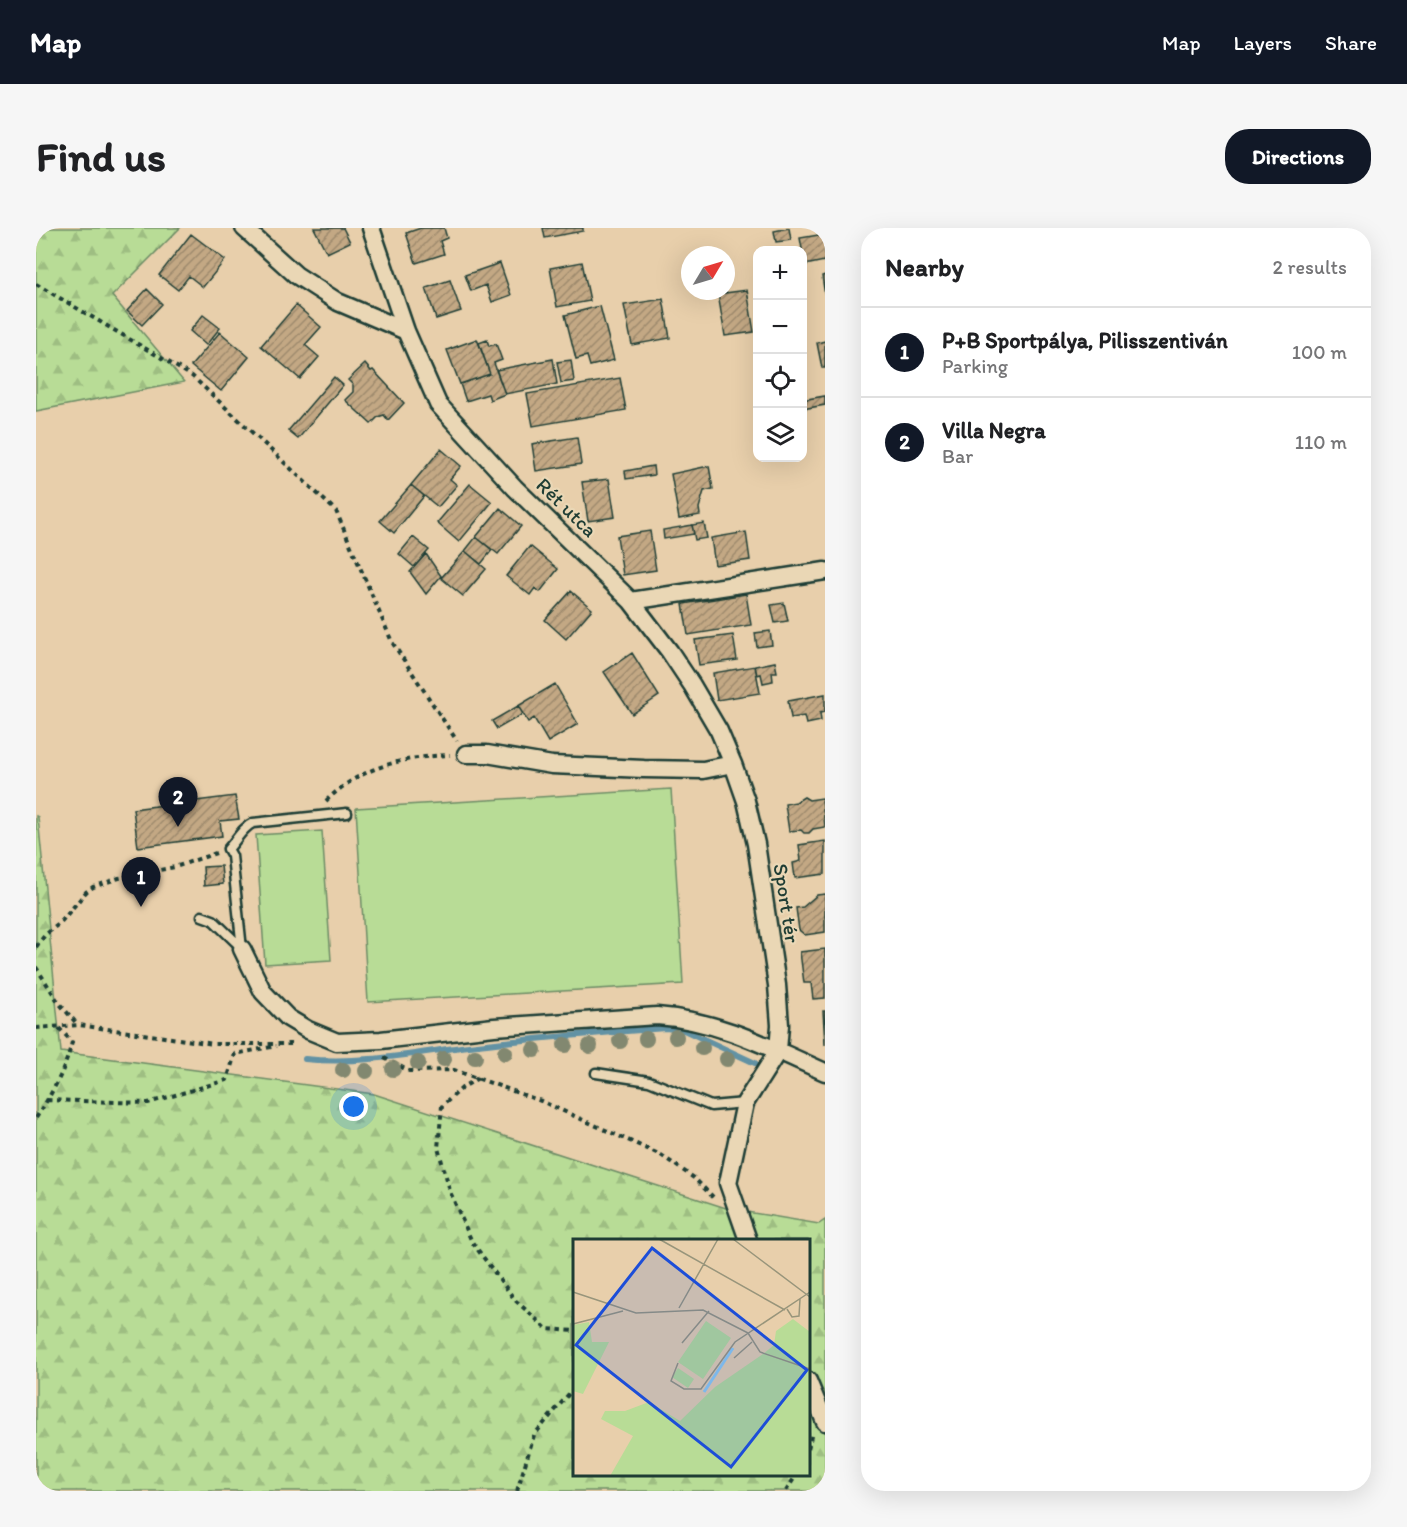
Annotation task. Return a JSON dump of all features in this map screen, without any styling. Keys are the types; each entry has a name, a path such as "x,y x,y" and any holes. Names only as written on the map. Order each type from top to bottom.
{"street":[{"path":"244,228 296,275 338,302 406,331"},
{"name":"Rét utca","path":"371,228 406,331 438,404 515,488 631,601 670,652 707,709"},
{"path":"631,601 825,571"},
{"name":"Sport tér","path":"707,709 733,764 746,801 758,855 777,985 780,1025 778,1051"},
{"path":"466,754 487,754 552,765 644,770 703,770 733,764"},
{"path":"242,949 263,992 288,1018 308,1030 337,1042 381,1040 494,1027 657,1016 683,1018 711,1024 825,1072"},
{"path":"748,1239 728,1183 745,1103 778,1051"},
{"path":"810,1387 825,1422"}],"lane":[{"path":"242,949 232,856 228,849 250,824 347,813"},
{"path":"202,916 213,920 242,949"},
{"path":"596,1073 649,1081 711,1106 745,1103"}],"path":[{"path":"36,284 192,376 336,511 392,642 466,754 413,758 370,770 341,786 320,806 303,817"},
{"path":"36,947 87,891 99,885 149,871 175,867 228,849"},
{"path":"36,967 59,1003 78,1025"},
{"path":"36,1028 78,1025 214,1044 305,1043"},
{"path":"36,1118 67,1063 72,1042 58,1027"},
{"path":"381,1040 383,1057 409,1071 454,1070 541,1101 661,1155 694,1178 716,1201"},
{"path":"48,1100 148,1103 227,1080 235,1054 284,1044"},
{"path":"478,1078 462,1088 442,1106 438,1148 451,1194 472,1242 515,1300 547,1329 573,1331"},
{"path":"518,1491 534,1435 573,1389"},
{"path":"786,1491 796,1476"}],"green space":[{"path":"36,228 180,228 112,296 184,382 36,411"},
{"path":"671,789 683,984 368,1002 356,808"},
{"path":"36,816 38,817 61,1052 374,1094 729,1209 819,1224 825,1220 825,1491 36,1491"},
{"path":"322,831 331,960 265,964 256,835"}],"building":[{"path":"314,228 343,228 350,242 327,253"},
{"path":"421,228 444,228 447,238 440,241 444,254 416,263 406,233"},
{"path":"543,228 583,228 583,231 545,238"},
{"path":"789,228 791,240 776,242 774,231"},
{"path":"191,234 225,260 203,287 189,276 178,290 159,275"},
{"path":"825,234 825,264 824,261 807,265 807,246 801,246 800,238"},
{"path":"582,262 590,301 557,307 550,268"},
{"path":"500,263 511,295 492,302 486,285 471,291 465,275"},
{"path":"825,275 825,296 822,276"},
{"path":"450,280 461,311 436,319 426,288"},
{"path":"147,289 162,304 142,325 127,311"},
{"path":"747,290 753,332 725,336 719,300 735,300 735,292"},
{"path":"663,299 670,338 632,345 624,305"},
{"path":"296,305 321,327 305,345 319,357 300,379 261,346"},
{"path":"600,306 614,360 590,366 587,356 576,359 565,315"},
{"path":"203,315 220,328 206,345 190,331"},
{"path":"220,332 249,357 221,391 191,366"},
{"path":"477,339 490,374 460,384 447,350"},
{"path":"487,340 489,346 496,344 502,360 494,363 505,394 490,400 488,394 466,401 460,384 490,374 479,343"},
{"path":"825,341 825,368 822,368 817,343"},
{"path":"553,359 557,384 505,394 496,370"},
{"path":"571,360 574,381 561,383 557,362"},
{"path":"365,364 404,403 388,420 384,415 371,424 345,400 353,392 353,385 348,380"},
{"path":"334,377 343,385 298,439 288,431"},
{"path":"620,378 626,410 533,426 527,394"},
{"path":"825,396 825,405 807,408 807,399"},
{"path":"577,437 581,464 536,471 532,444"},
{"path":"441,449 461,466 450,479 457,485 438,507 411,485"},
{"path":"653,466 654,475 626,479 625,471"},
{"path":"709,466 713,489 704,491 699,508 700,515 679,519 671,474"},
{"path":"609,479 615,517 588,521 582,482"},
{"path":"470,484 492,502 459,542 437,523"},
{"path":"411,485 424,496 394,533 380,521"},
{"path":"500,508 521,526 498,554 476,537"},
{"path":"704,523 707,538 695,540 692,525"},
{"path":"692,525 694,534 664,539 663,530"},
{"path":"650,531 656,570 623,575 617,536"},
{"path":"746,532 750,560 715,565 711,538"},
{"path":"413,537 429,550 414,567 399,554"},
{"path":"476,537 492,550 481,564 465,551"},
{"path":"530,546 558,569 540,592 535,588 530,595 506,576"},
{"path":"465,551 486,569 463,596 441,578"},
{"path":"426,554 441,576 426,594 410,572"},
{"path":"571,591 592,609 566,639 545,620"},
{"path":"746,594 751,625 688,635 683,604"},
{"path":"784,603 788,621 775,623 771,605"},
{"path":"770,631 772,645 757,647 755,633"},
{"path":"733,635 737,660 699,665 695,640"},
{"path":"632,653 659,696 632,714 604,672"},
{"path":"775,662 777,672 772,672 773,681 763,683 761,674 757,675 755,666"},
{"path":"755,666 760,693 717,700 713,673"},
{"path":"555,684 578,724 548,742 534,718 528,722 518,706"},
{"path":"825,694 825,712 820,713 821,721 806,724 804,716 791,718 788,701"},
{"path":"518,706 523,714 497,729 492,721"},
{"path":"235,796 239,819 220,821 222,836 138,847 133,809"},
{"path":"804,797 809,800 822,798 825,827 813,829 809,833 801,830 789,831 785,804 796,802"},
{"path":"825,841 825,874 795,878 793,863 801,861 799,845"},
{"path":"221,866 223,884 204,886 203,867"},
{"path":"825,894 825,932 805,935 799,930 796,908 803,907 817,895"},
{"path":"825,949 825,998 813,999 811,983 804,983 800,952"},
{"path":"823,1011 825,1011 825,1045"}],"waterway":[{"path":"305,1059 366,1059 469,1046 665,1028 684,1030 755,1063"}],"place":[{"name":"Villa Negra","path":"178,827"},
{"name":"P+B Sportpálya, Pilisszentiván","path":"141,907"}]}
